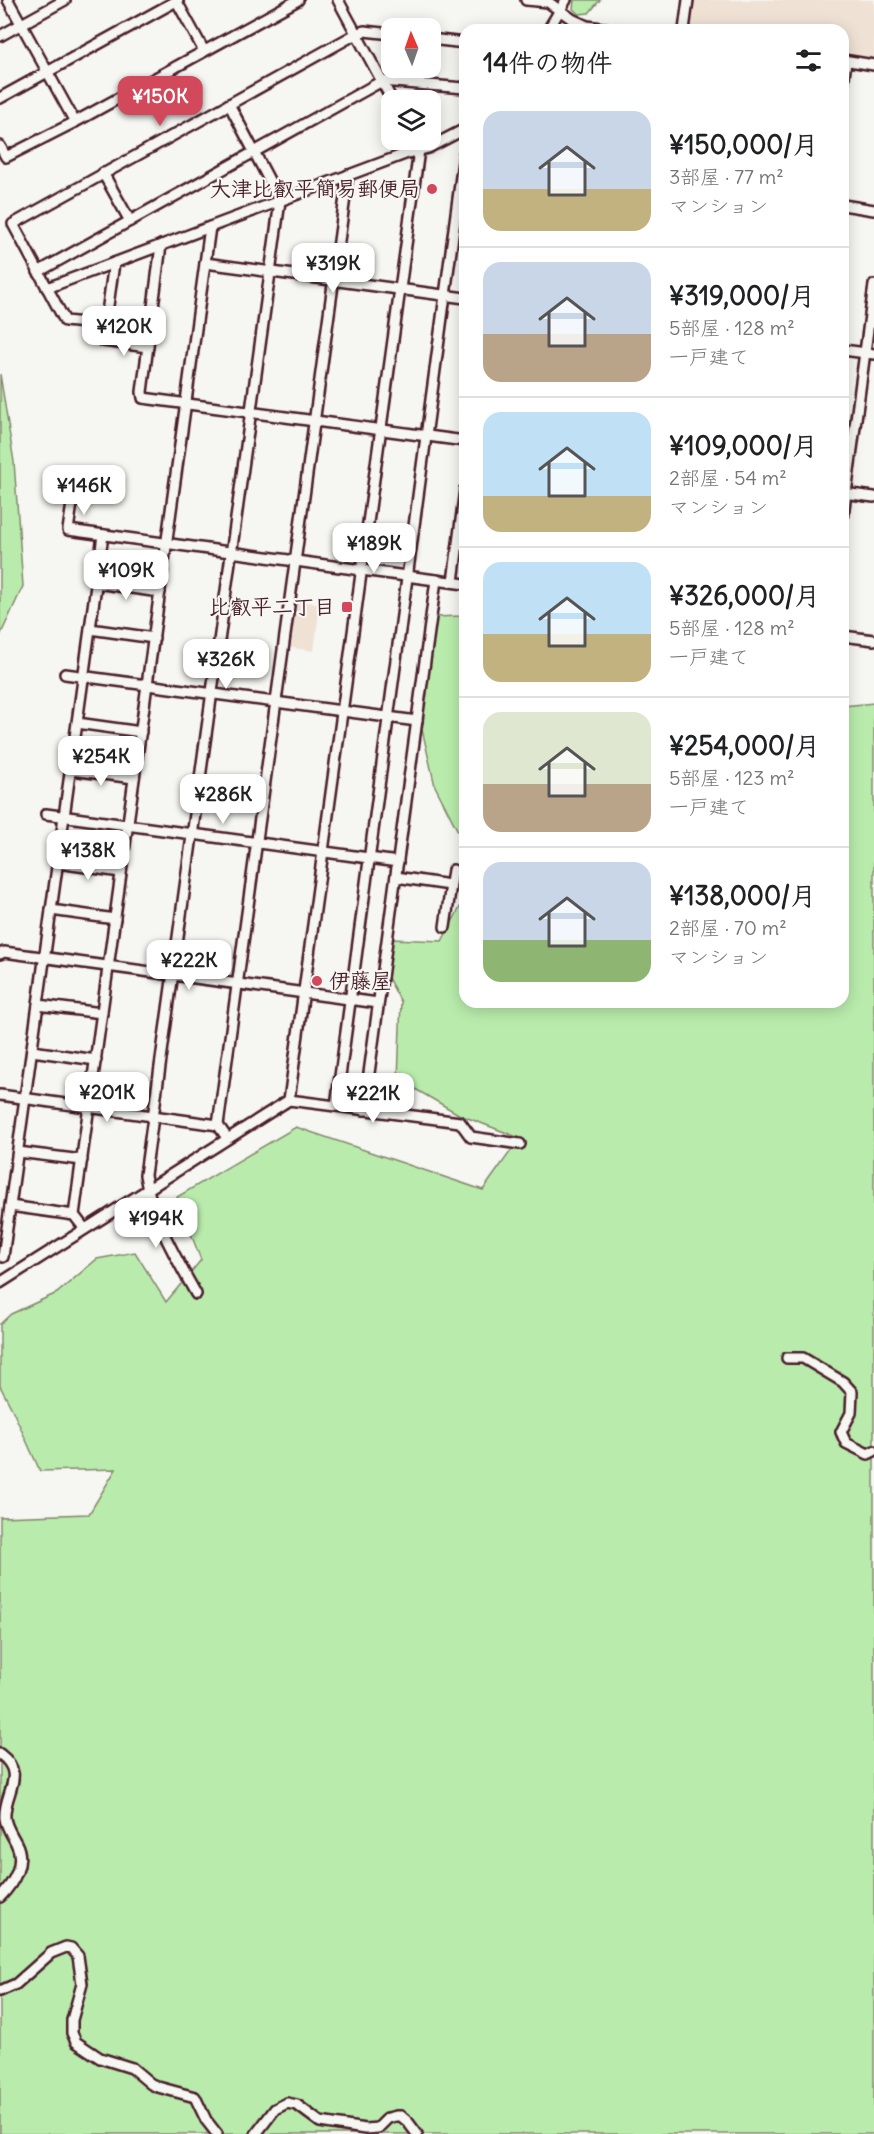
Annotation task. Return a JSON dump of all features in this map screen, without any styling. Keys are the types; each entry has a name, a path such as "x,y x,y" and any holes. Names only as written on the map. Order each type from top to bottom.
{"street":[{"path":"8,0 75,122"},
{"path":"0,36 65,0"},
{"path":"0,98 177,0 204,51"},
{"path":"0,146 6,157 75,122 298,0"},
{"path":"338,0 387,90"},
{"path":"526,0 548,3 583,24"},
{"path":"552,24 566,0"},
{"path":"685,24 688,0"},
{"path":"105,325 65,321 12,224 356,34 364,31 381,33"},
{"path":"441,40 459,42"},
{"path":"849,62 874,65"},
{"path":"38,272 382,81 459,88"},
{"path":"196,1294 170,1247 147,1189 145,1175 280,201 229,104"},
{"path":"441,141 459,132"},
{"path":"47,288 418,150 289,1100"},
{"path":"103,173 130,221"},
{"path":"227,1138 218,1125 348,175"},
{"path":"336,1106 446,295 459,180"},
{"path":"849,206 874,210"},
{"path":"74,1215 210,227"},
{"path":"161,245 143,398 459,440"},
{"path":"206,262 459,297"},
{"path":"114,263 103,341 148,347"},
{"path":"849,465 869,353 874,285"},
{"path":"849,351 869,353"},
{"path":"849,494 874,497"},
{"path":"73,497 68,530 459,583"},
{"path":"3,1257 3,1239 18,1152 103,535"},
{"path":"453,582 459,536"},
{"path":"364,1110 436,580"},
{"path":"96,583 160,592"},
{"path":"90,629 154,638"},
{"path":"849,637 874,640"},
{"path":"65,674 417,722"},
{"path":"77,723 141,732"},
{"path":"71,770 134,778"},
{"path":"45,814 398,862"},
{"path":"58,863 122,872"},
{"path":"445,927 453,870"},
{"path":"396,877 450,885"},
{"path":"51,910 115,919"},
{"path":"0,954 4,952 45,957 378,1003"},
{"path":"38,1005 102,1013"},
{"path":"32,1051 96,1060"},
{"path":"0,1095 218,1125"},
{"path":"0,1282 289,1100 460,1122 471,1137 520,1144"},
{"path":"18,1152 82,1160"},
{"path":"10,1206 74,1215 84,1228"},
{"path":"788,1358 803,1358 848,1387 852,1392 851,1413 842,1432 846,1443 868,1454 874,1451"},
{"path":"0,1754 8,1760 14,1775 5,1818 20,1850 20,1860 14,1879 0,1897"},
{"path":"0,1991 16,1984 51,1953 66,1947 71,1948 78,1956 82,1977 81,1993 72,2020 72,2033 76,2042 100,2058 132,2068 151,2084 195,2097 206,2120 217,2134"},
{"path":"256,2134 275,2109 287,2103 297,2105 320,2122 365,2129 378,2128 388,2118 401,2116 417,2134"}],"shaded area":[{"path":"694,0 874,0 874,60 849,57 849,24 691,24"},
{"path":"297,600 320,604 314,651 286,647 293,607"}],"green space":[{"path":"574,0 600,0 589,13 579,14 573,9"},
{"path":"0,374 14,462 23,586 0,636"},
{"path":"459,616 459,833 435,786 421,725 435,617"},
{"path":"874,703 874,2134 0,2134 0,1517 89,1514 116,1469 40,1471 0,1386 0,1324 11,1314 57,1293 97,1259 135,1252 166,1302 201,1260 177,1197 296,1127 483,1190 520,1138 460,1115 398,1079 401,1002 386,974 391,939 442,941 459,909 459,1008 849,1008 849,705"}],"place":[{"name":"大津比叡平簡易郵便局","path":"432,189"},
{"name":"比叡平二丁目","path":"347,607"},
{"name":"伊藤屋","path":"317,981"}]}
